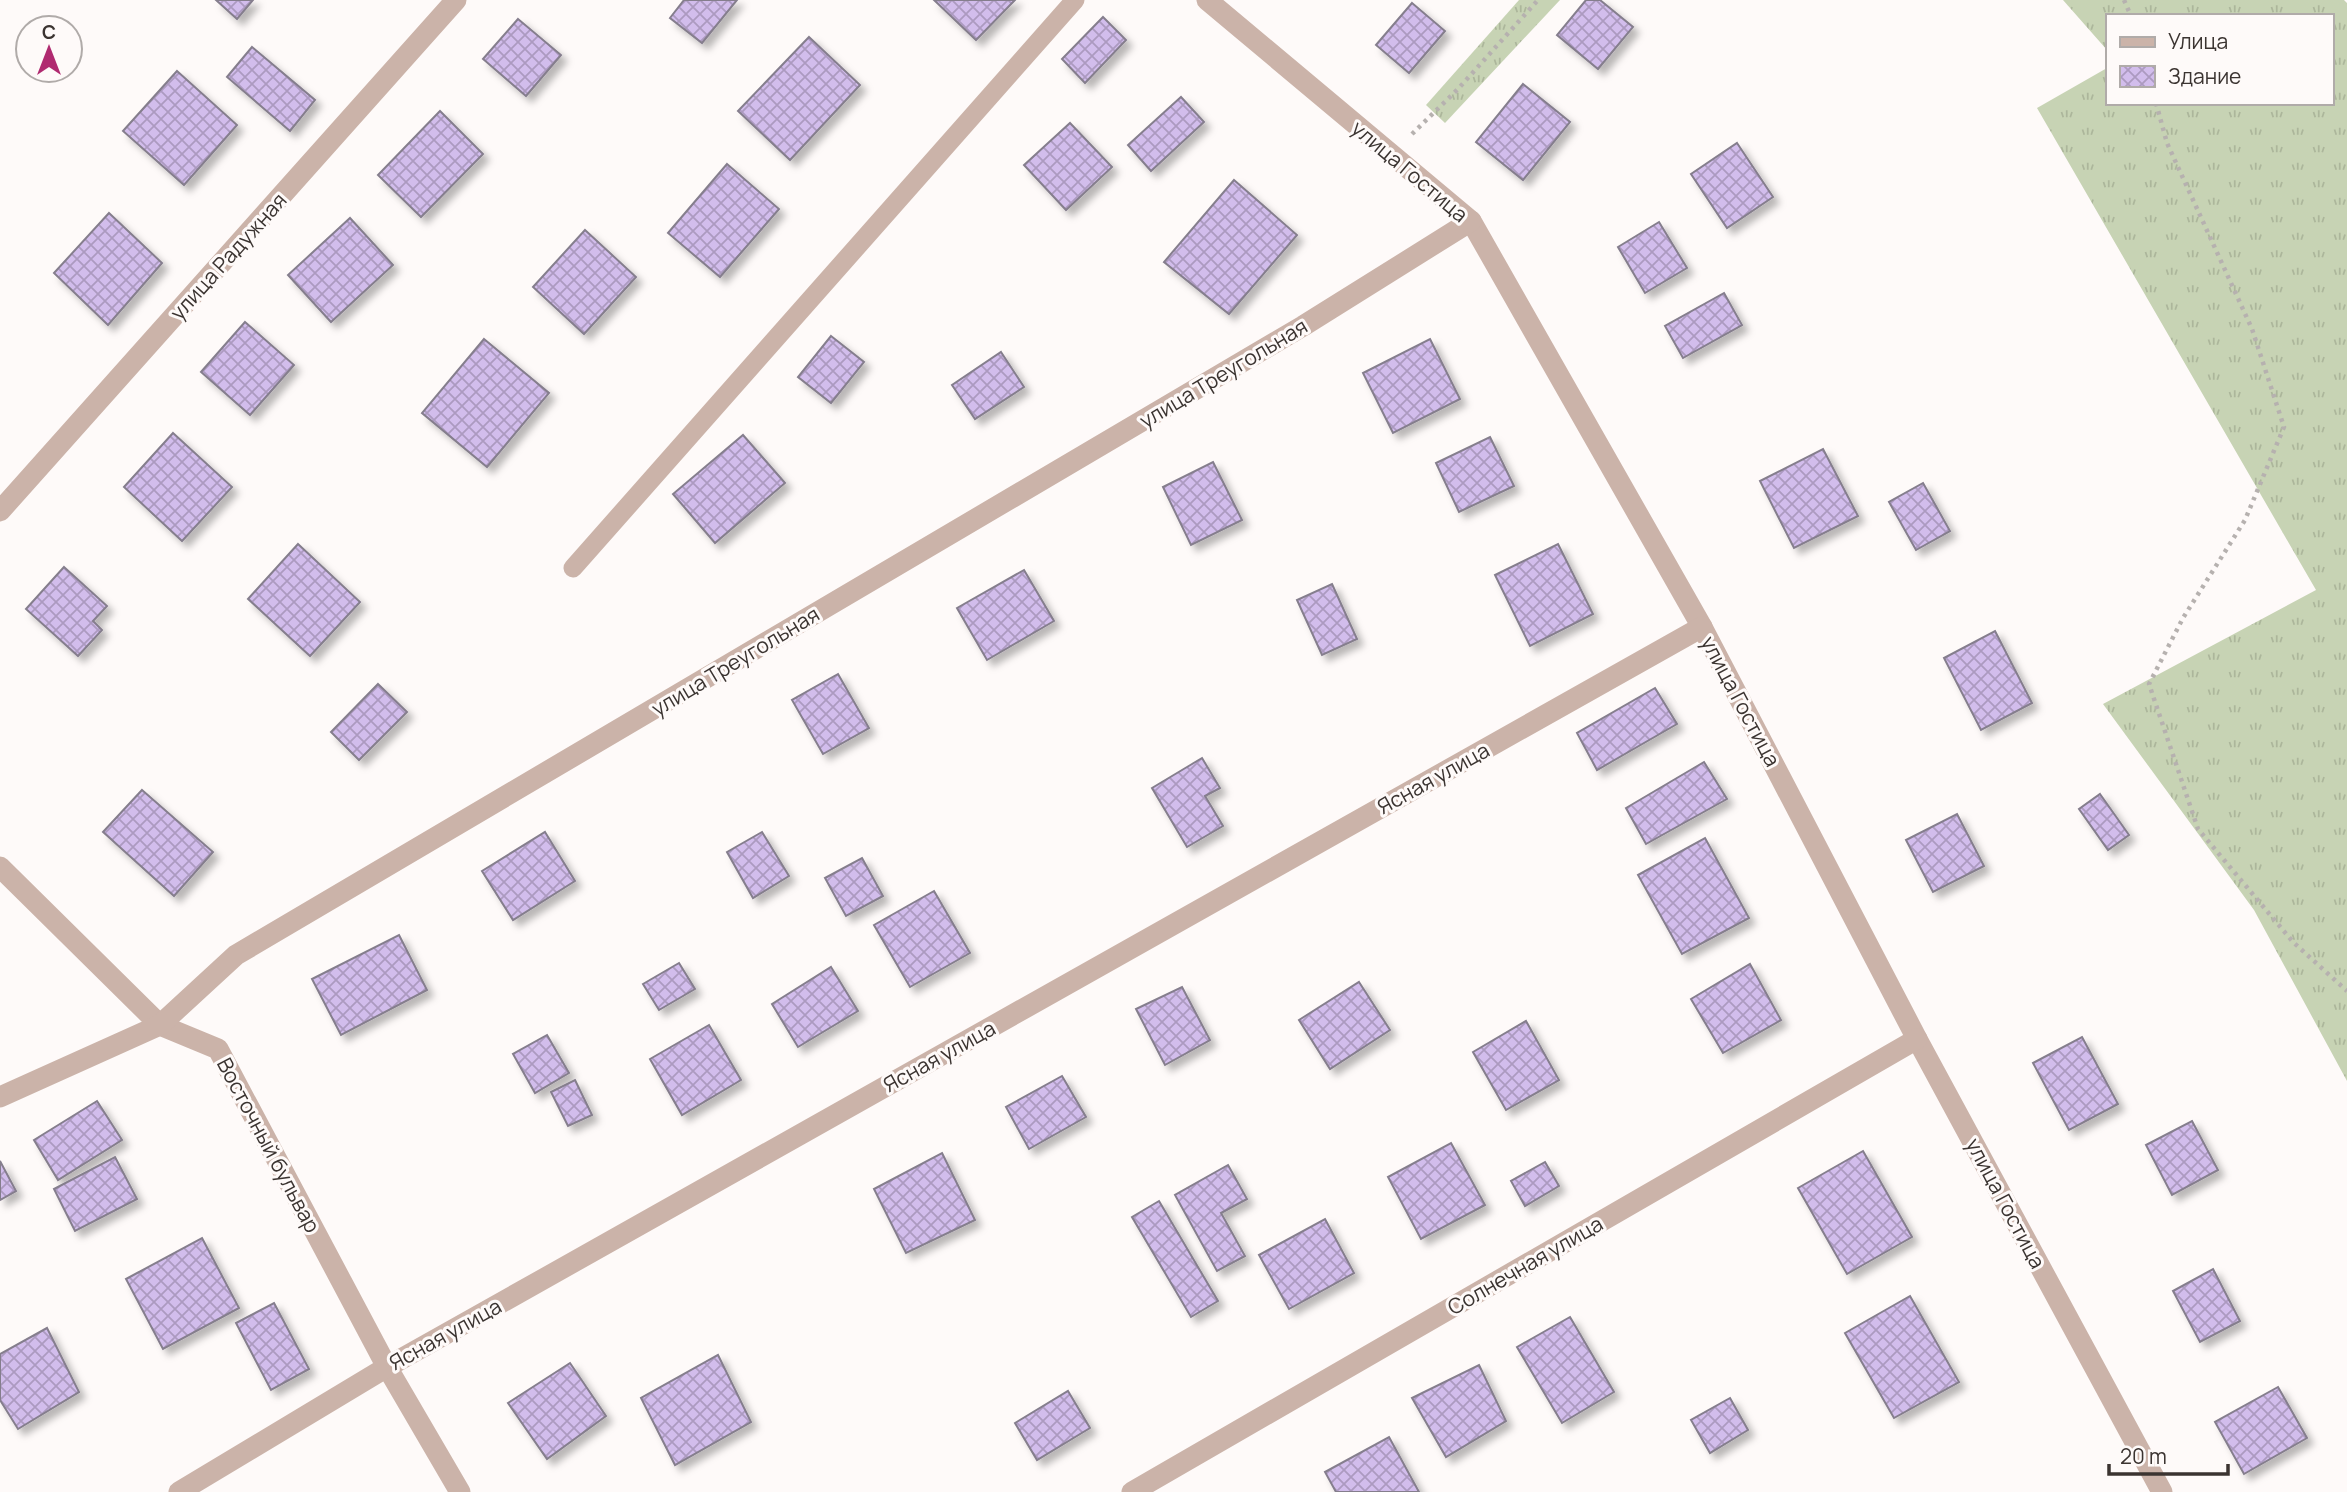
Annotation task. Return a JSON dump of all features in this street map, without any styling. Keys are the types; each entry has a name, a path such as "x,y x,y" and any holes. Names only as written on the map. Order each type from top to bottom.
{"street":[{"name":"улица Радужная","path":"0,512 456,0"},
{"name":"улица Гостица","path":"1206,0 1471,221 1702,627 1917,1039 2162,1492"},
{"name":"улица Треугольная","path":"0,1097 160,1025 236,955 1267,347 1471,221"},
{"name":"Ясная улица","path":"179,1492 387,1367 1702,627"},
{"name":"Восточный бульвар","path":"0,867 160,1025 218,1049 387,1367 460,1492"},
{"name":"Солнечная улица","path":"1132,1492 1917,1039"}],"lane":[{"path":"573,568 1075,0"}],"path":[{"path":"1391,155 1458,89 1538,0"},
{"path":"2157,105 2167,143 2252,329 2284,426 2245,520 2183,618 2148,684 2198,829 2294,942 2347,991"}],"green space":[{"path":"1519,0 1560,0 1445,123 1426,105"},
{"path":"2063,0 2344,0 2347,3 2347,1081 2254,910 2103,704 2316,590 2037,108 2106,69 2106,105 2333,105 2333,14 2106,14 2106,49"}],"building":[{"path":"216,0 253,0 237,19"},
{"path":"684,0 737,0 702,43 670,18"},
{"path":"934,0 1015,0 976,40"},
{"path":"1586,0 1600,0 1633,27 1598,69 1557,35"},
{"path":"1412,3 1445,31 1409,73 1376,45"},
{"path":"1103,17 1126,40 1085,83 1062,59"},
{"path":"518,19 561,55 526,96 483,59"},
{"path":"809,37 860,85 790,160 738,111"},
{"path":"252,47 315,100 290,131 227,77"},
{"path":"177,71 237,125 184,185 123,131"},
{"path":"1523,84 1570,122 1523,180 1476,142"},
{"path":"1181,97 1204,122 1151,171 1128,145"},
{"path":"440,111 483,154 421,217 378,175"},
{"path":"1070,123 1112,167 1066,210 1024,165"},
{"path":"1737,143 1773,197 1727,228 1691,174"},
{"path":"727,164 779,209 720,277 668,233"},
{"path":"1234,180 1297,235 1229,314 1164,262"},
{"path":"109,213 162,263 108,325 54,273"},
{"path":"350,218 393,265 331,322 288,275"},
{"path":"1659,222 1687,268 1645,293 1618,247"},
{"path":"585,230 636,277 584,334 533,287"},
{"path":"1724,293 1742,325 1683,358 1665,326"},
{"path":"245,322 294,365 250,415 201,372"},
{"path":"831,336 864,362 831,403 798,377"},
{"path":"484,339 549,393 487,467 422,413"},
{"path":"1430,339 1460,399 1393,433 1363,373"},
{"path":"1001,352 1024,387 975,419 952,385"},
{"path":"173,433 232,487 182,541 124,487"},
{"path":"743,435 785,483 715,543 673,494"},
{"path":"1490,437 1514,486 1459,512 1436,463"},
{"path":"1823,449 1858,516 1794,548 1760,481"},
{"path":"1213,462 1242,520 1191,545 1163,487"},
{"path":"1923,483 1950,531 1916,550 1889,502"},
{"path":"298,544 360,602 310,656 248,599"},
{"path":"1558,544 1593,614 1530,646 1495,575"},
{"path":"64,567 107,606 93,621 102,630 78,656 26,609"},
{"path":"1024,570 1054,621 987,660 957,608"},
{"path":"1332,584 1357,639 1322,655 1297,600"},
{"path":"1995,631 2032,703 1981,730 1944,658"},
{"path":"838,674 869,728 823,754 792,700"},
{"path":"378,684 407,712 359,760 331,732"},
{"path":"1655,688 1677,724 1597,770 1577,733"},
{"path":"1202,758 1220,788 1205,796 1223,826 1187,847 1152,788"},
{"path":"1704,762 1727,799 1646,844 1626,808"},
{"path":"142,790 213,852 174,896 103,832"},
{"path":"2100,794 2129,835 2108,850 2079,809"},
{"path":"1957,814 1984,866 1933,892 1906,840"},
{"path":"545,832 575,881 513,920 482,871"},
{"path":"762,832 789,876 753,898 727,852"},
{"path":"1705,838 1749,918 1682,954 1638,875"},
{"path":"862,858 883,896 846,916 825,878"},
{"path":"934,891 970,953 910,987 874,925"},
{"path":"399,935 427,990 341,1035 312,979"},
{"path":"679,963 695,989 659,1010 643,984"},
{"path":"1750,964 1781,1020 1723,1053 1691,999"},
{"path":"831,967 858,1011 798,1047 772,1004"},
{"path":"1359,982 1390,1030 1330,1069 1299,1020"},
{"path":"1182,987 1210,1040 1165,1065 1136,1009"},
{"path":"1526,1021 1559,1080 1506,1110 1473,1052"},
{"path":"709,1025 741,1080 682,1115 650,1059"},
{"path":"547,1035 569,1073 535,1093 513,1054"},
{"path":"2082,1037 2118,1104 2069,1130 2033,1063"},
{"path":"1062,1076 1086,1117 1029,1149 1006,1107"},
{"path":"575,1080 592,1115 568,1126 551,1092"},
{"path":"97,1101 122,1140 58,1180 34,1140"},
{"path":"2192,1121 2218,1170 2172,1195 2146,1145"},
{"path":"1451,1143 1485,1205 1421,1239 1388,1177"},
{"path":"1863,1151 1912,1237 1847,1274 1798,1188"},
{"path":"942,1153 975,1220 906,1253 874,1189"},
{"path":"115,1157 137,1199 75,1231 54,1189"},
{"path":"0,1161 16,1191 0,1200"},
{"path":"1545,1162 1559,1186 1525,1206 1511,1181"},
{"path":"1228,1165 1247,1199 1221,1213 1245,1256 1217,1271 1175,1195"},
{"path":"1159,1201 1218,1301 1191,1317 1132,1217"},
{"path":"1325,1219 1354,1273 1289,1309 1259,1255"},
{"path":"202,1238 239,1308 163,1349 126,1279"},
{"path":"2213,1269 2240,1321 2200,1342 2173,1291"},
{"path":"1910,1296 1959,1382 1894,1418 1845,1333"},
{"path":"274,1303 309,1369 271,1390 236,1323"},
{"path":"1570,1317 1614,1392 1562,1423 1517,1347"},
{"path":"47,1328 79,1392 18,1429 0,1400 0,1354"},
{"path":"718,1355 751,1422 675,1465 641,1398"},
{"path":"570,1363 606,1416 547,1459 508,1403"},
{"path":"1479,1365 1506,1421 1446,1457 1412,1398"},
{"path":"2278,1387 2307,1438 2244,1474 2215,1422"},
{"path":"1068,1391 1090,1428 1037,1460 1015,1423"},
{"path":"1730,1398 1748,1430 1710,1453 1691,1420"},
{"path":"1389,1437 1419,1492 1336,1492 1325,1472"}]}
